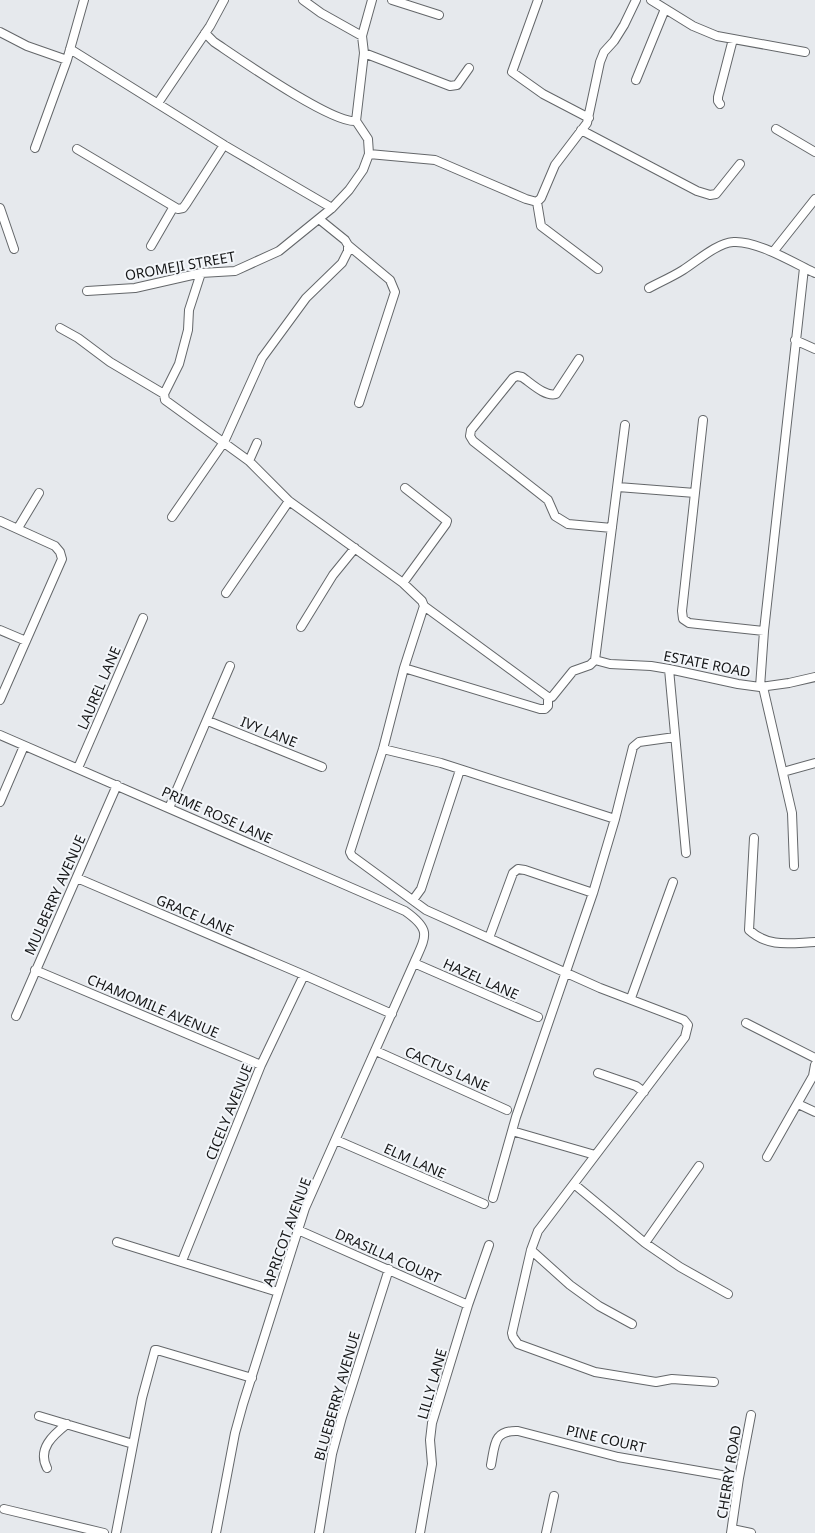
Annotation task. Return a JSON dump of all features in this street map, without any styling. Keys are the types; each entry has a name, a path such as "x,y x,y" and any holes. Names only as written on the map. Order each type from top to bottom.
{"street":[{"path":"35,148 67,60 84,0"},
{"path":"158,103 205,33 224,0"},
{"path":"303,0 320,13 362,36"},
{"path":"372,0 362,36 364,54 356,121 368,139 369,154 435,160 537,202"},
{"path":"392,0 439,16"},
{"path":"538,0 512,72 543,94 589,118"},
{"path":"537,202 541,198 555,165 589,118 600,62 604,52 624,25 636,0"},
{"path":"651,0 693,26 717,36 805,52"},
{"path":"636,80 665,9"},
{"path":"0,32 26,46 67,60"},
{"path":"205,33 214,42 281,86 349,122 356,121"},
{"path":"720,104 718,98 733,39"},
{"path":"70,49 224,145 332,208"},
{"path":"364,54 450,86 458,85 469,68"},
{"path":"776,129 815,152"},
{"path":"581,130 697,191 710,195 716,194 740,164"},
{"path":"77,149 173,208 178,209 183,208 186,204 224,145"},
{"name":"OROMEJI STREET","path":"87,291 135,288 201,274 235,271 279,251 332,208 349,190 363,170 369,154"},
{"path":"774,252 815,200"},
{"path":"537,202 541,226 598,269"},
{"path":"0,208 14,249"},
{"path":"151,246 173,208"},
{"path":"319,219 390,280 395,292 360,402"},
{"path":"649,288 681,271 724,243 733,242 744,243 774,252 815,273"},
{"path":"172,517 224,442 262,358 306,298 342,263 348,251 348,245"},
{"path":"794,866 792,813 761,687 764,631 804,268"},
{"path":"201,274 189,310 188,330 179,364 164,394 165,400 249,461 289,501 403,583 422,601 424,606 548,697"},
{"path":"60,328 78,338 110,362 164,394"},
{"path":"795,340 815,349"},
{"path":"579,359 556,394 546,394 522,377 517,376 513,378 471,430 470,436 473,441 548,500 555,516 561,521 568,524 612,528"},
{"path":"702,420 682,610 683,619 689,623 764,631"},
{"path":"548,697 552,697 573,671 590,665 595,660 625,425"},
{"path":"249,461 257,444"},
{"path":"618,487 695,493"},
{"path":"403,583 447,521 405,488"},
{"path":"18,528 39,493"},
{"path":"226,593 289,501"},
{"path":"0,521 55,546 60,552 62,559 0,700"},
{"path":"301,627 333,575 354,548"},
{"path":"424,606 404,668 383,749 350,852 352,856 426,910 600,988 631,998 684,1020 688,1025 685,1037 538,1232 531,1250 512,1332 513,1337 518,1344 604,1373 656,1382 672,1379 714,1382"},
{"name":"LAUREL LANE","path":"78,768 143,618"},
{"path":"0,630 26,641"},
{"name":"ESTATE ROAD","path":"595,660 610,664 670,669 738,684 761,687 815,677"},
{"path":"169,808 230,666"},
{"path":"404,668 540,709 545,709 548,706 548,697"},
{"path":"670,669 686,853"},
{"name":"IVY LANE","path":"208,721 322,767"},
{"name":"PRIME ROSE LANE","path":"0,735 405,911 421,923"},
{"path":"492,1198 512,1131 592,893 615,819 633,748 639,742 675,737"},
{"path":"0,802 24,746"},
{"path":"383,749 441,764 615,819"},
{"path":"783,772 815,763"},
{"path":"413,900 421,889 460,770"},
{"name":"MULBERRY AVENUE","path":"16,1016 117,785"},
{"path":"754,838 749,930 756,937 772,943 815,942"},
{"path":"489,938 513,873 518,870 525,870 592,893"},
{"name":"GRACE LANE","path":"77,878 304,974 392,1014"},
{"path":"631,998 672,882"},
{"name":"APRICOT AVENUE","path":"216,1533 235,1432 305,1208 414,963 424,938 424,930 421,923"},
{"name":"HAZEL LANE","path":"414,963 538,1017"},
{"name":"CHAMOMILE AVENUE","path":"36,970 261,1066"},
{"name":"CICELY AVENUE","path":"182,1261 261,1066 304,974"},
{"path":"746,1023 815,1058"},
{"name":"CACTUS LANE","path":"376,1051 507,1110"},
{"path":"767,1157 814,1076 815,1065"},
{"path":"598,1073 636,1086 644,1092"},
{"path":"798,1104 815,1112"},
{"path":"512,1131 595,1155"},
{"name":"ELM LANE","path":"336,1140 484,1204"},
{"path":"645,1243 699,1166"},
{"path":"574,1184 645,1243 680,1267 728,1294"},
{"name":"DRASILLA COURT","path":"298,1230 468,1305"},
{"path":"117,1242 278,1292"},
{"name":"LILLY LANE","path":"420,1533 432,1464 430,1440 432,1423 468,1305 489,1245"},
{"path":"531,1250 570,1285 599,1306 632,1324"},
{"name":"BLUEBERRY AVENUE","path":"319,1533 332,1454 339,1426 389,1269"},
{"path":"116,1533 142,1398 154,1352 156,1350 252,1378"},
{"name":"CHERRY ROAD","path":"732,1531 739,1478 751,1415"},
{"path":"39,1416 133,1444"},
{"path":"47,1468 44,1462 46,1444 67,1424"},
{"name":"PINE COURT","path":"491,1465 495,1443 499,1435 502,1432 518,1431 618,1457 739,1478"},
{"path":"546,1533 554,1496"},
{"path":"4,1509 104,1533"},
{"path":"732,1531 752,1533"}]}
